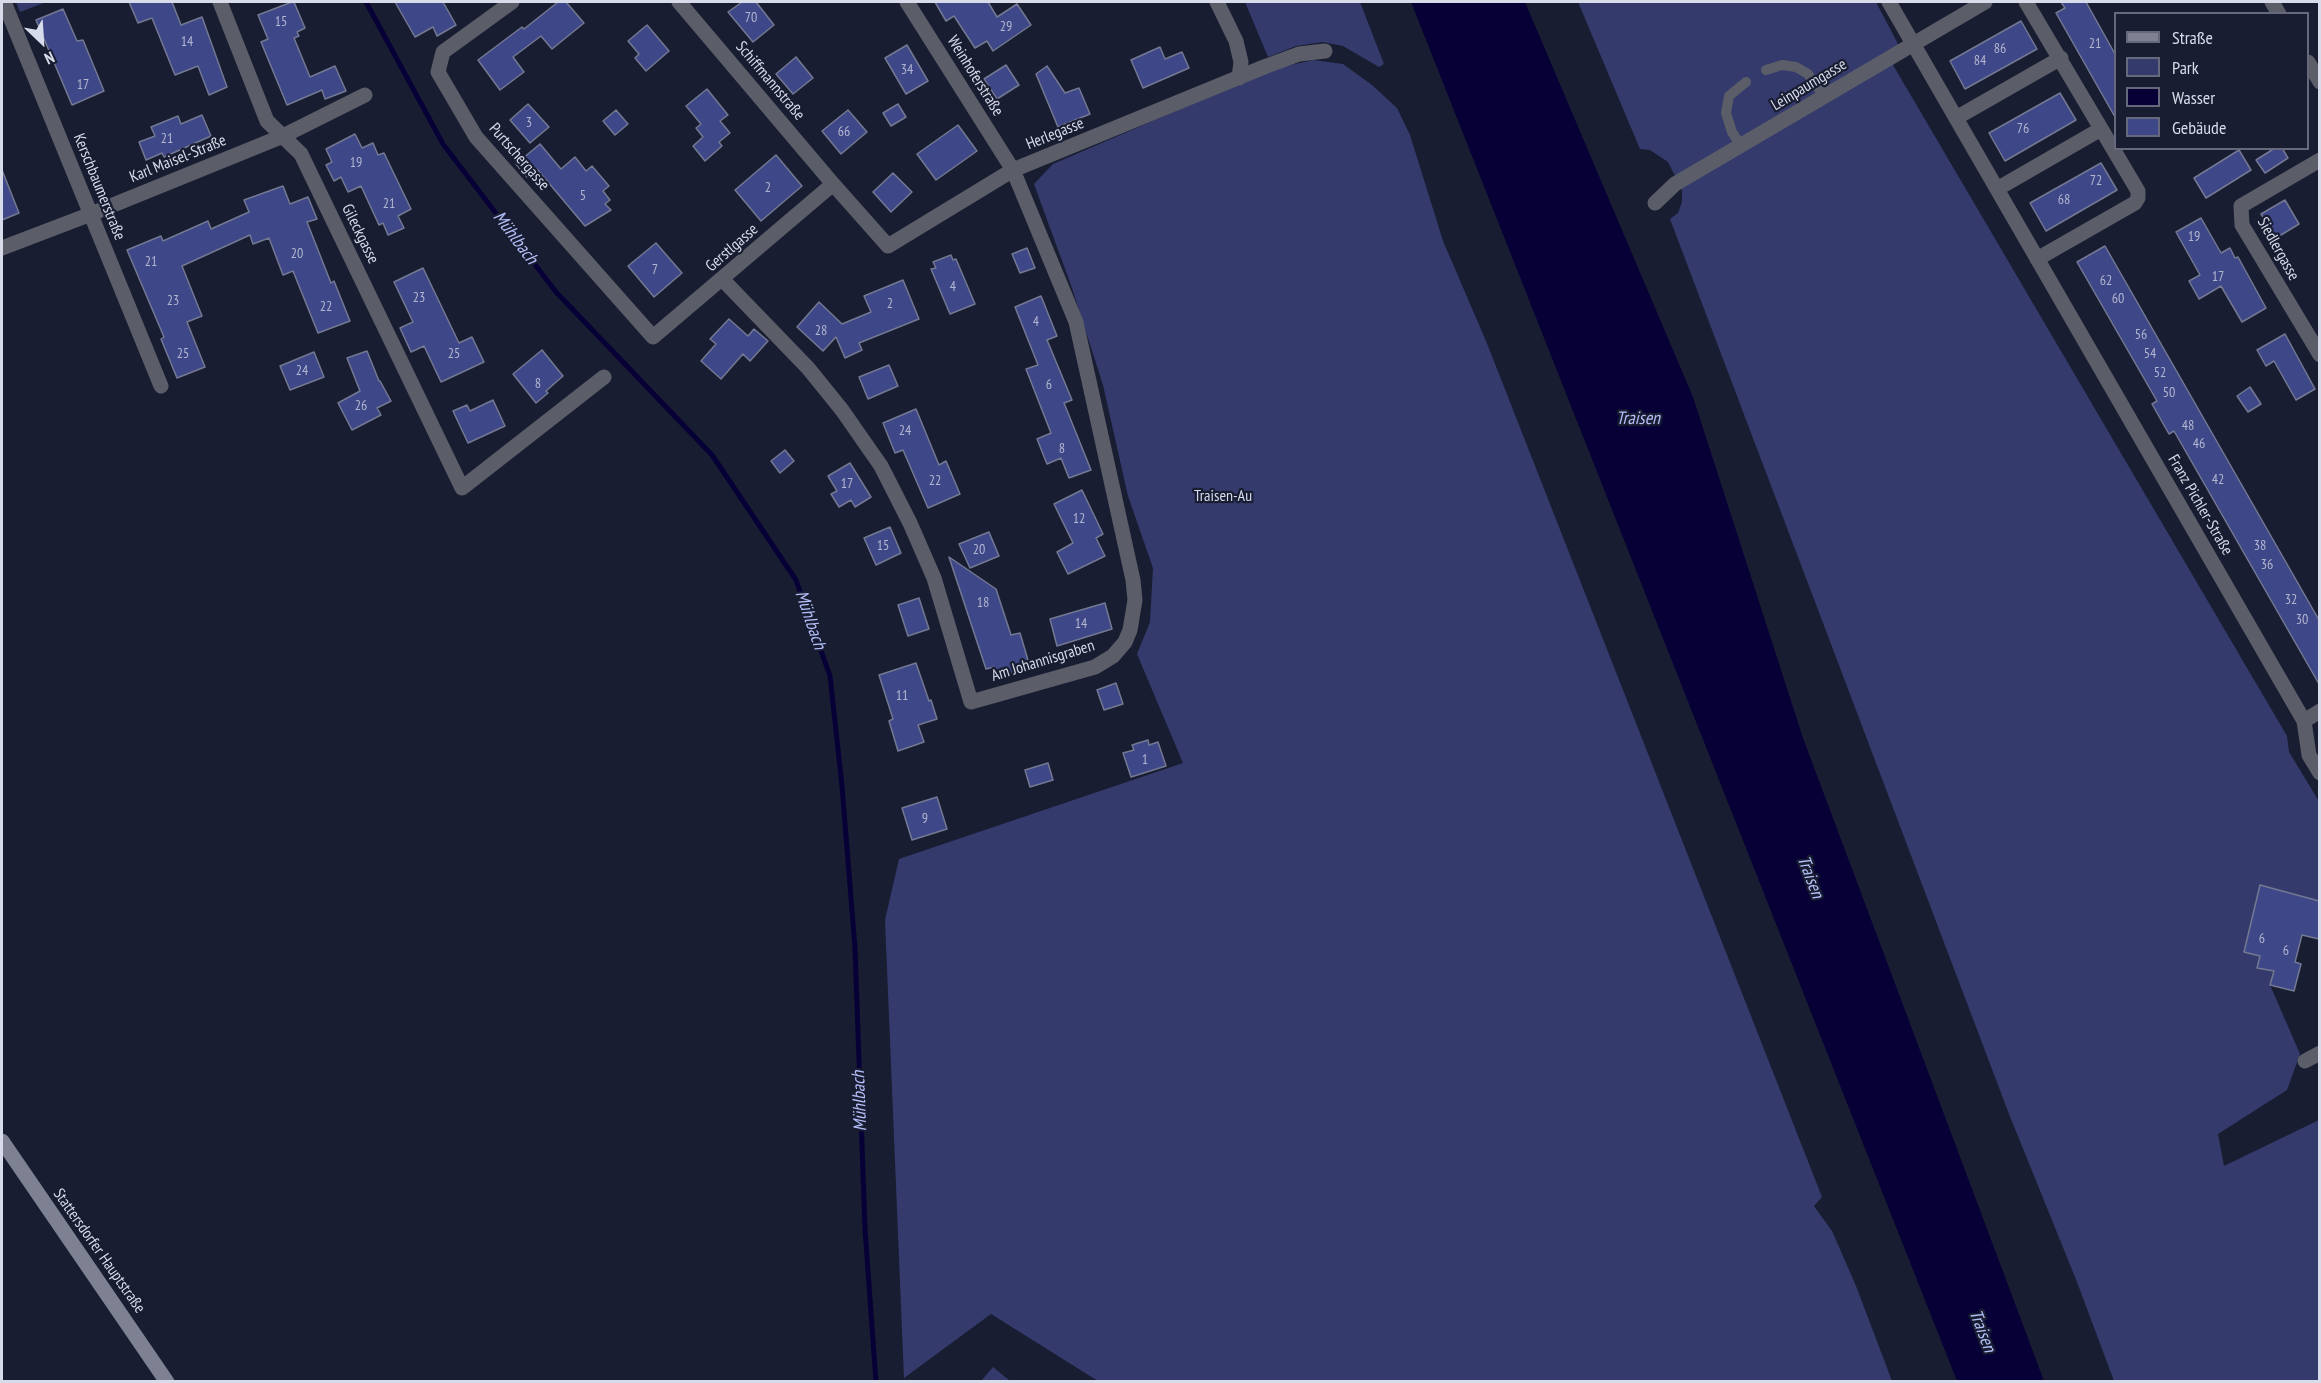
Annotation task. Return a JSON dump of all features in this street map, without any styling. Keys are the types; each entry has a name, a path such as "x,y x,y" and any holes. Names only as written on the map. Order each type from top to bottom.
{"main road":[{"name":"Stattersdorfer Hauptstraße","path":"2,1141 167,1382"}],"street":[{"name":"Kerschbaumerstraße","path":"4,2 161,386"},
{"name":"Gileckgasse","path":"220,2 267,121 301,154 462,488 604,377"},
{"name":"Purtschergasse","path":"512,2 443,52 438,72 476,137 653,337"},
{"name":"Schiffmannstraße","path":"679,2 833,184"},
{"name":"Weinhoferstraße","path":"908,2 1013,170"},
{"path":"1217,2 1236,41 1240,62 1239,78"},
{"name":"Franz Pichler-Straße","path":"1889,2 2304,721 2309,755 2319,773"},
{"name":"Leinpaumgasse","path":"1656,203 1675,184 1984,2"},
{"path":"2026,2 2138,191 2138,198 2134,203 2037,259"},
{"name":"Herlegasse","path":"833,184 888,246 1013,170 1299,54 1325,51"},
{"path":"1956,118 2061,58"},
{"path":"2309,65 2319,82"},
{"name":"Karl Maisel-Straße","path":"2,248 284,136 365,95"},
{"path":"1997,189 2101,129"},
{"name":"Siedlergasse","path":"2319,160 2241,206 2242,225 2319,355"},
{"name":"Am Johannisgraben","path":"723,280 808,368 842,410 881,466 910,523 934,578 971,702 1095,667 1113,656 1125,642 1130,630 1135,600 1133,580 1076,322 1013,170"},
{"name":"Gerstlgasse","path":"653,337 723,280 833,184"},
{"path":"2304,721 2319,711"},
{"path":"2305,1061 2319,1053"}],"lane":[{"path":"1766,70 1782,65 1796,67 1808,74 1825,97"},
{"path":"1741,146 1732,132 1726,113 1729,96 1746,82"}],"green space":[{"path":"16,2 46,2 20,12"},
{"path":"1245,2 1360,2 1384,64 1379,67 1343,46 1323,42 1296,46 1268,57"},
{"path":"1578,2 1876,2 1898,44 1893,65 2287,736 2289,752 2320,803 2319,901 2281,891 2269,970 2274,972 2270,985 2300,1054 2287,1090 2218,1134 2224,1166 2319,1120 2319,1381 2114,1381 2009,1114 1670,219 1678,213 1682,202 1682,190 1668,162 1650,150 1640,149"},
{"name":"Traisen-Au","path":"1313,60 1343,64 1372,85 1397,108 1410,135 1443,241 1486,341 1822,1197 1814,1206 1832,1231 1856,1286 1892,1381 1098,1381 991,1314 904,1378 885,920 899,859 1183,763 1137,654 1150,622 1153,568 1128,496 1103,385 1072,288 1034,184 1053,164 1273,69"},
{"path":"993,1367 1010,1381 981,1381"}],"water":[{"name":"Traisen","path":"1411,2 1525,2 1693,397 1803,738 2044,1381 1957,1381"}],"building":[{"path":"129,2 172,2 181,25 202,17 227,87 209,95 198,66 175,75 152,18 138,23"},
{"path":"292,2 305,28 297,32 299,36 294,38 310,77 335,66 346,91 325,99 322,90 287,105 261,42 268,39 258,15"},
{"path":"395,2 443,2 456,25 437,36 433,27 415,37"},
{"path":"558,2 566,2 584,23 552,49 541,36 513,57 524,72 500,90 478,60 522,27 524,29"},
{"path":"742,2 756,2 774,25 753,42 728,12"},
{"path":"935,2 988,2 997,17 1017,4 1031,25 993,51 987,41 975,48 954,16 946,21"},
{"path":"2061,2 2086,2 2114,52 2114,115 2056,13 2065,8"},
{"path":"63,9 77,41 83,40 104,91 72,105 36,20"},
{"path":"2021,21 2037,49 1965,89 1950,61"},
{"path":"647,25 669,51 646,71 635,58 639,54 628,41"},
{"path":"907,45 928,81 906,94 885,58"},
{"path":"1160,47 1165,59 1182,52 1189,68 1143,88 1131,60"},
{"path":"796,57 813,78 793,94 776,74"},
{"path":"1006,65 1019,85 997,99 984,79"},
{"path":"1047,66 1065,93 1079,88 1090,114 1058,127 1036,74"},
{"path":"707,89 728,115 720,121 730,133 719,142 722,146 705,161 693,146 703,137 696,128 701,124 686,106"},
{"path":"2060,93 2076,120 2005,161 1989,133"},
{"path":"528,104 549,127 530,143 510,120"},
{"path":"898,104 906,117 891,126 883,113"},
{"path":"616,110 628,124 615,135 603,121"},
{"path":"848,110 867,132 841,154 822,131"},
{"path":"202,115 211,136 164,157 162,153 146,160 139,142 155,136 151,127 178,116 181,124"},
{"path":"958,125 977,151 936,180 917,154"},
{"path":"355,134 362,148 373,143 378,155 384,153 411,209 398,216 404,228 388,235 383,223 379,225 361,186 348,192 341,177 334,181 326,165 332,162 326,149"},
{"path":"540,144 561,169 575,157 586,171 592,166 609,186 603,191 610,200 605,204 611,210 585,226 537,169 527,177 516,164"},
{"path":"2239,150 2251,170 2206,198 2194,178"},
{"path":"2272,150 2283,150 2288,158 2265,173 2256,160"},
{"path":"776,155 802,186 761,221 735,190"},
{"path":"2101,163 2117,190 2046,231 2030,203"},
{"path":"2,170 19,213 2,220"},
{"path":"893,173 912,192 891,212 873,192"},
{"path":"283,186 290,204 308,197 317,219 307,222 331,283 334,281 350,321 318,333 293,271 283,275 269,238 253,244 250,235 182,266 202,316 187,322 205,367 177,378 161,339 164,337 127,250 161,236 163,241 208,221 211,229 249,212 244,200"},
{"path":"2285,200 2299,224 2276,238 2261,214"},
{"path":"2201,218 2221,253 2230,248 2235,258 2238,257 2266,308 2242,322 2221,286 2199,299 2189,281 2200,275 2176,232"},
{"path":"656,243 682,273 654,297 628,266"},
{"path":"2105,246 2319,620 2319,684 2174,431 2169,434 2152,404 2157,401 2077,262"},
{"path":"1027,248 1035,268 1020,273 1012,254"},
{"path":"951,255 953,260 956,259 975,304 950,314 931,269 936,268 933,262"},
{"path":"423,268 459,343 472,337 484,362 441,382 424,346 411,352 400,328 413,322 394,282"},
{"path":"903,280 919,319 859,343 862,350 845,358 836,337 823,351 797,327 819,302 842,324 871,312 864,296"},
{"path":"1041,296 1057,336 1047,340 1072,400 1064,403 1091,470 1069,478 1061,458 1047,464 1037,439 1051,433 1026,369 1038,365 1015,307"},
{"path":"729,319 748,336 754,329 768,341 750,361 743,354 721,379 701,361 716,344 710,339"},
{"path":"2285,334 2315,389 2296,400 2274,361 2266,366 2257,350"},
{"path":"542,350 563,376 536,403 513,374"},
{"path":"367,351 379,381 391,401 377,408 381,415 352,430 338,403 360,391 347,358"},
{"path":"314,352 324,377 290,390 280,366"},
{"path":"889,365 898,386 868,399 859,377"},
{"path":"2250,387 2261,404 2248,412 2237,396"},
{"path":"493,400 505,426 468,443 453,411 467,405 470,411"},
{"path":"916,409 939,465 946,461 960,494 928,508 903,450 895,453 883,423"},
{"path":"785,450 794,461 780,473 771,461"},
{"path":"850,463 871,497 855,507 851,500 839,507 831,494 837,491 828,476"},
{"path":"1082,490 1103,534 1096,538 1105,556 1068,574 1057,552 1073,543 1054,504"},
{"path":"890,527 901,553 876,565 864,538"},
{"path":"989,532 999,556 970,568 959,544"},
{"path":"949,557 996,589 1011,635 1020,633 1030,667 997,677 994,667 986,669"},
{"path":"919,598 929,629 908,636 898,605"},
{"path":"1105,603 1112,629 1057,646 1050,619"},
{"path":"916,663 937,719 918,725 924,742 898,751 889,721 893,719 879,675"},
{"path":"1116,683 1123,704 1104,710 1097,690"},
{"path":"1148,740 1149,745 1158,742 1166,766 1131,777 1123,753 1134,750 1132,745"},
{"path":"1048,763 1053,780 1030,787 1025,770"},
{"path":"937,797 947,829 912,840 902,808"},
{"path":"2260,885 2319,901 2319,939 2302,935 2295,962 2301,964 2294,991 2270,985 2274,971 2257,968 2260,956 2244,952"}],"waterway":[{"name":"Mühlbach","path":"366,2 443,144 556,292 712,455 796,580 830,676 842,786 855,948 865,1229 876,1382"}]}
